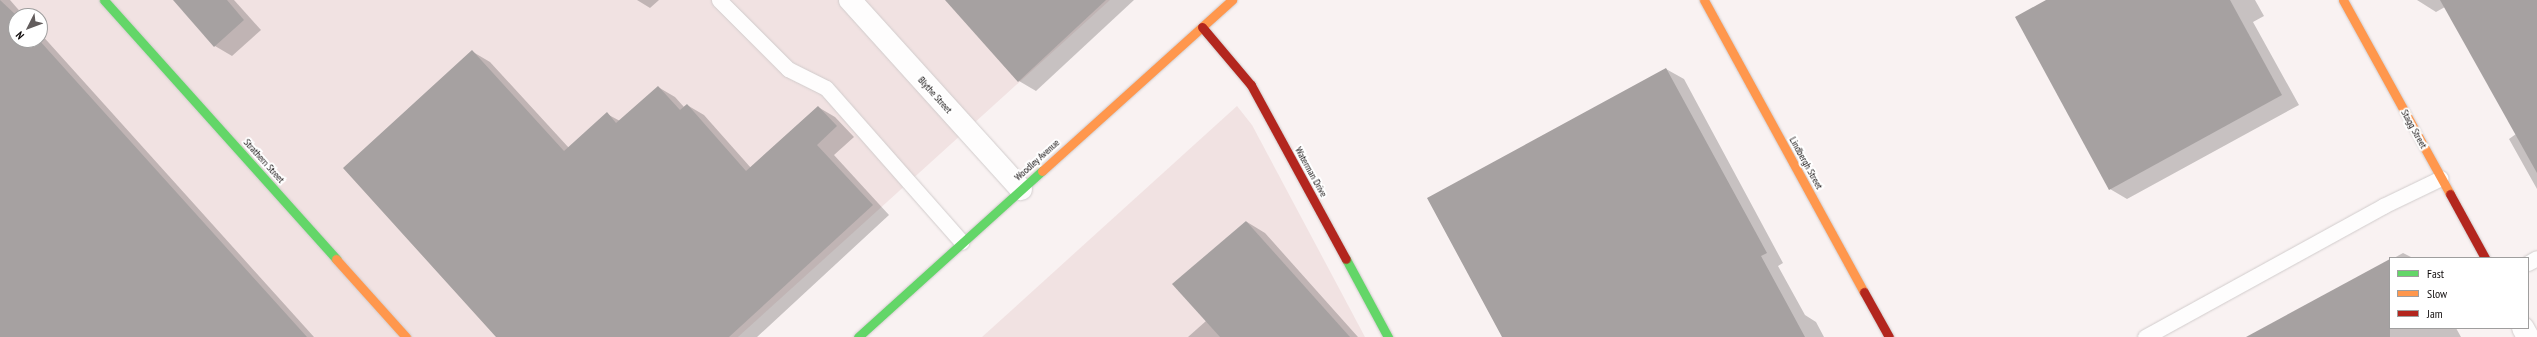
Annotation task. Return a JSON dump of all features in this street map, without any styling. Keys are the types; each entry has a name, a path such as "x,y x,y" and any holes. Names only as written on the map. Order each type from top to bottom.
{"street":[{"name":"Strathern Street","path":"104,0 406,337"},
{"name":"Blythe Street","path":"850,0 1021,189"},
{"name":"Woodley Avenue","path":"858,337 1232,0"},
{"name":"Lindbergh Street","path":"1704,0 1889,337"},
{"name":"Stagg Street","path":"2343,0 2484,257"},
{"name":"Waterman Drive","path":"1202,27 1251,85 1388,337"}],"lane":[{"path":"719,0 788,69 826,88 962,242"},
{"path":"2145,337 2383,206 2441,178"}],"shaded area":[{"path":"0,0 1110,0 738,337 0,337"},
{"path":"1237,106 1252,125 1365,337 982,337"}],"building":[{"path":"0,0 8,8 8,48 46,48 307,337 0,337"},
{"path":"173,0 227,0 244,20 214,47"},
{"path":"945,0 1106,0 1018,82"},
{"path":"2046,0 2230,0 2282,95 2109,190 2015,17"},
{"path":"2440,0 2537,0 2537,173"},
{"path":"472,50 564,151 607,112 616,123 658,86 680,110 687,104 746,171 818,106 837,126 817,145 873,205 729,337 496,337 343,168"},
{"path":"1666,68 1767,253 1761,256 1805,337 1502,337 1427,198"},
{"path":"1246,221 1350,337 1220,337 1172,284"},
{"path":"2389,260 2390,337 2246,337"}],"traffic: fast":[{"path":"104,0 336,259"},
{"path":"858,337 1042,171"},
{"path":"1346,259 1388,337"}],"traffic: slow":[{"path":"1042,171 1232,0"},
{"path":"1704,0 1864,292"},
{"path":"2343,0 2450,194"},
{"path":"336,259 406,337"}],"traffic: jam":[{"path":"1202,27 1251,85 1346,259"},
{"path":"2450,194 2484,257"},
{"path":"1864,292 1889,337"}]}
